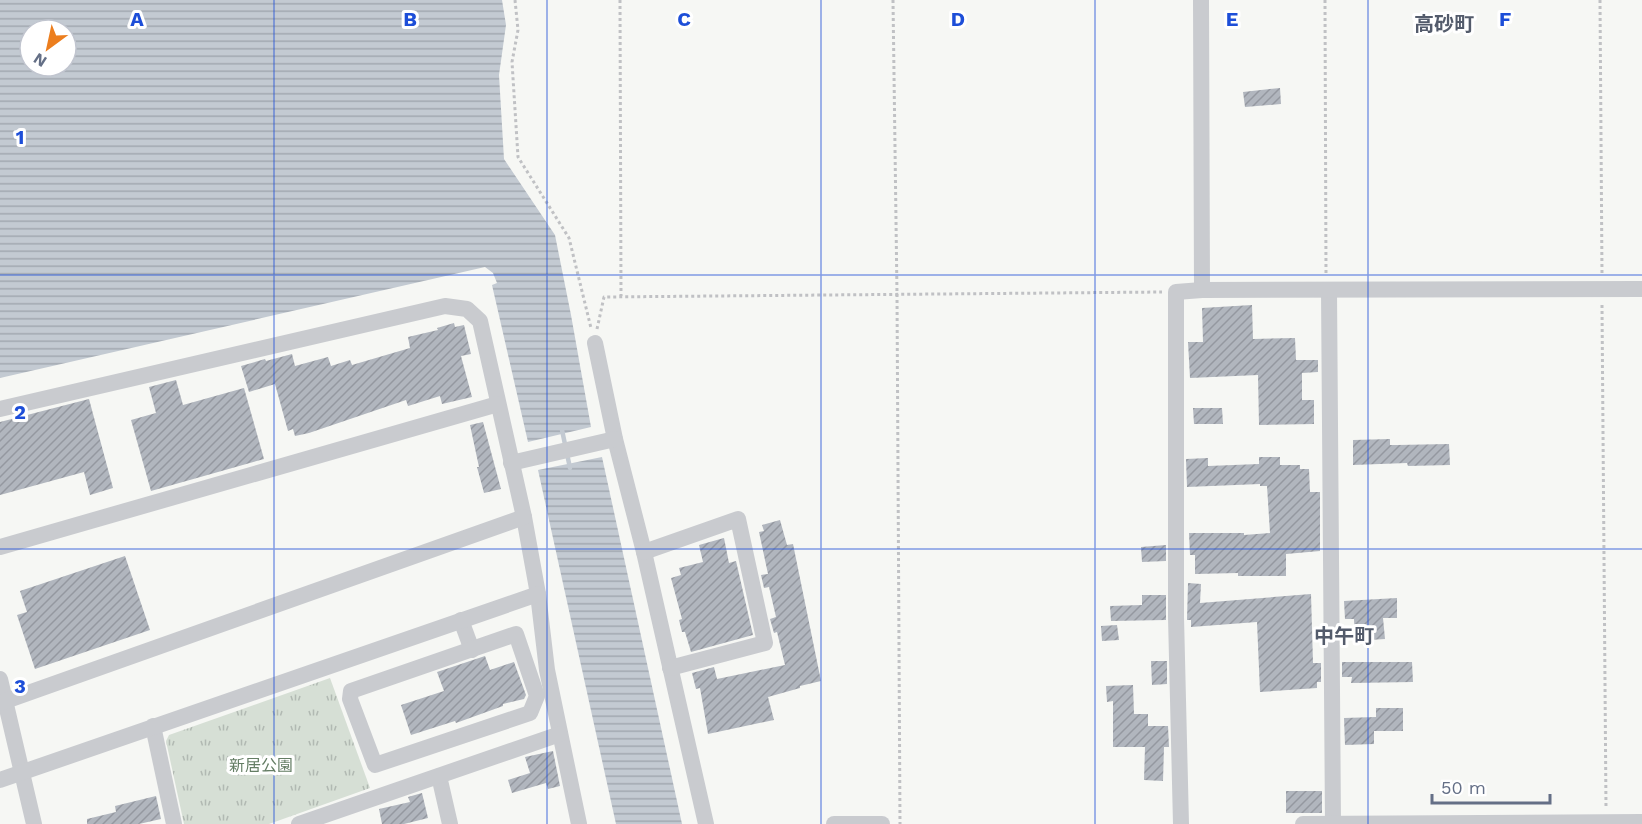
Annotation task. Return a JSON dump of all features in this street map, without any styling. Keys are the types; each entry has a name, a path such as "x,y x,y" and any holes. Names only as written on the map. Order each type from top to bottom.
{"street":[{"path":"1201,0 1202,290"},
{"path":"1181,824 1176,617 1176,292 1202,290 1642,289"},
{"path":"1328,291 1333,824"},
{"path":"0,409 445,306 467,309 480,321 524,518 547,670 579,824"},
{"path":"595,343 615,439 644,552 706,824"},
{"path":"0,547 498,404"},
{"path":"511,464 615,439"},
{"path":"3,702 524,518"},
{"path":"644,552 738,519 765,643 670,668"},
{"path":"0,780 537,594"},
{"path":"461,620 472,650"},
{"path":"516,634 537,696 530,713 375,765 350,699 351,691 472,650 516,634"},
{"path":"0,679 3,702 23,771 34,824"},
{"path":"153,726 174,824"},
{"path":"308,823 560,734"},
{"path":"439,776 450,824"},
{"path":"1303,824 1642,822"},
{"path":"834,824 882,824"}],"path":[{"path":"515,0 518,30 512,62 518,156 569,238 595,343"},
{"path":"620,0 621,296"},
{"path":"893,0 900,824"},
{"path":"1325,0 1328,291"},
{"path":"1600,0 1606,823"},
{"path":"595,343 604,297 1176,292"}],"green space":[{"name":"新居公園","path":"330,678 370,788 269,824 184,824 166,741 169,735"}],"shaded area":[{"path":"0,0 502,0 506,25 499,75 504,159 555,235 591,427 528,442 492,285 497,283 493,273 485,267 0,378"},
{"path":"602,457 682,824 616,824 538,470"}],"building":[{"path":"1280,88 1281,104 1245,107 1243,92"},
{"path":"1252,305 1253,339 1295,338 1296,360 1318,360 1318,372 1302,373 1302,400 1314,400 1314,424 1259,425 1258,375 1190,378 1188,342 1203,342 1202,308"},
{"path":"454,323 455,327 464,325 471,354 461,356 472,397 442,404 440,396 408,406 406,400 295,436 293,429 288,431 275,384 249,392 241,366 292,354 295,366 328,357 331,366 350,360 352,365 410,348 408,337 438,330 437,328"},
{"path":"176,380 183,405 244,388 264,459 151,491 131,420 156,413 149,387"},
{"path":"89,399 113,488 90,495 84,472 0,495 0,422"},
{"path":"1193,408 1222,408 1223,424 1194,424"},
{"path":"483,422 501,489 484,493 470,425"},
{"path":"1390,439 1390,445 1449,444 1450,465 1408,466 1407,463 1353,465 1353,440"},
{"path":"1259,457 1280,457 1280,465 1300,465 1300,469 1309,469 1310,492 1320,492 1320,551 1286,554 1286,576 1238,576 1238,573 1195,574 1195,555 1190,555 1189,533 1244,533 1244,535 1270,533 1267,486 1260,486 1260,484 1187,487 1186,459 1208,458 1208,466 1259,464"},
{"path":"780,520 787,545 793,544 821,681 768,697 774,720 708,734 700,688 696,689 692,673 714,667 717,679 785,665 777,632 774,633 770,619 776,617 769,587 764,588 761,575 768,574 759,532 764,531 762,525"},
{"path":"724,538 729,563 736,561 753,635 691,652 685,632 682,632 679,620 682,619 671,578 681,575 679,568 703,562 699,545"},
{"path":"1166,545 1166,561 1142,562 1141,547"},
{"path":"125,556 150,630 35,669 17,615 27,612 20,591"},
{"path":"1188,583 1201,584 1200,603 1311,594 1313,663 1321,663 1321,682 1317,682 1317,688 1260,692 1257,622 1191,627 1191,620 1187,620"},
{"path":"1142,595 1166,595 1166,620 1111,621 1110,606 1142,605"},
{"path":"1397,598 1397,618 1383,618 1385,639 1355,641 1354,619 1345,619 1344,601"},
{"path":"1117,625 1119,640 1102,641 1101,626"},
{"path":"485,656 490,670 514,662 526,695 524,699 503,704 503,706 456,723 455,721 411,735 401,705 444,691 437,672"},
{"path":"1151,661 1167,661 1167,684 1152,685"},
{"path":"1342,662 1412,662 1413,682 1351,683 1352,677 1342,677"},
{"path":"1133,685 1134,714 1148,714 1148,726 1168,726 1169,747 1164,747 1163,781 1144,780 1145,747 1113,747 1113,701 1107,702 1106,686"},
{"path":"1376,708 1403,708 1403,731 1374,731 1374,744 1345,745 1344,718 1376,717"},
{"path":"553,751 560,786 548,789 546,783 512,793 508,780 530,773 525,757"},
{"path":"1286,791 1322,791 1322,813 1286,813"},
{"path":"422,793 428,818 404,824 382,824 379,809 410,802 408,797"},
{"path":"156,796 161,819 139,824 87,824 87,819 116,812 115,806"}],"waterway":[{"path":"562,430 570,468"}],"district":[{"name":"高砂町","path":"1444,24"},
{"name":"中午町","path":"1344,636"}]}
